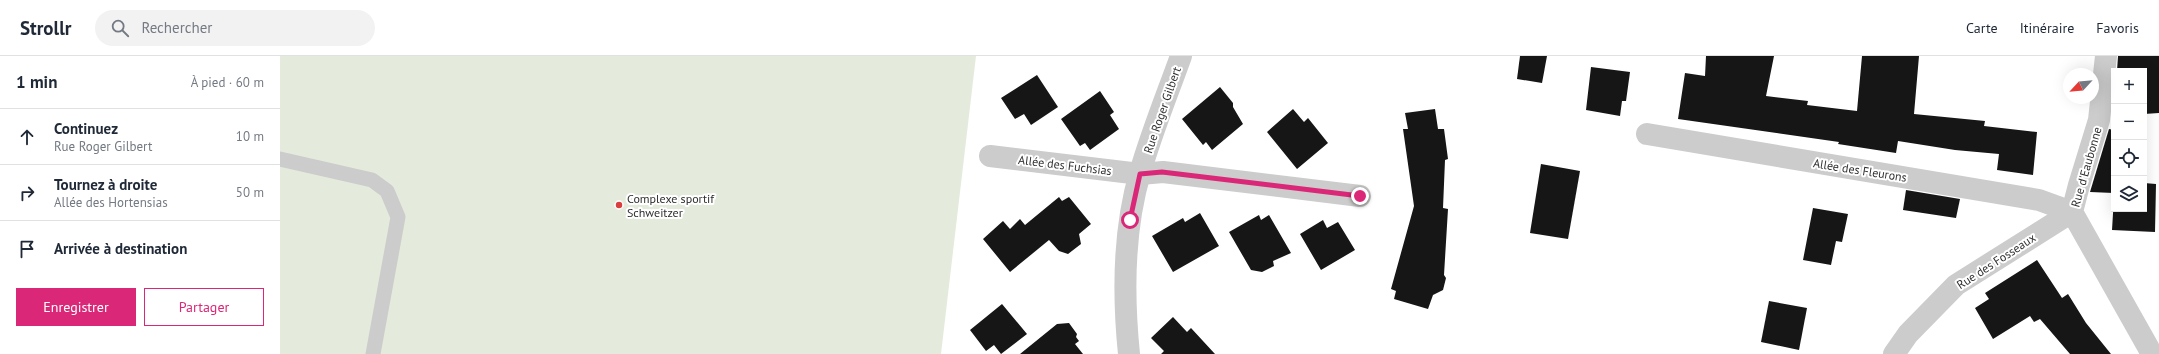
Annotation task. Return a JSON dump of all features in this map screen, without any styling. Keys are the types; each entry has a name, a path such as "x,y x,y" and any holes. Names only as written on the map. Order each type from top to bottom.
{"street":[{"name":"Rue Roger Gilbert","path":"1129,354 1125,310 1130,220 1140,174 1181,56"},
{"name":"Rue d'Eaubonne","path":"2106,56 2099,120 2072,212 2152,354"},
{"name":"Allée des Fleurons","path":"1647,134 2039,200 2072,212"},
{"name":"Allée des Fuchsias","path":"990,156 1140,174 1162,172 1360,196"},
{"name":"Rue des Fosseaux","path":"1894,354 1908,334 1956,285 2072,212"}],"lane":[{"path":"280,159 372,180 386,191 398,217 373,354"}],"shaded area":[{"name":"Complexe sportif Schweitzer","path":"280,56 976,56 941,354 280,354"}],"building":[{"path":"1520,56 1547,56 1542,83 1517,79"},
{"path":"1706,56 1774,56 1766,96 1808,101 1807,105 1857,111 1862,56 1919,56 1914,114 1985,121 1984,126 2037,132 2033,175 1997,170 1999,154 1955,150 1898,141 1896,153 1838,144 1839,142 1678,119 1685,73 1705,76"},
{"path":"2118,56 2159,56 2159,113 2147,114 2147,68 2117,68"},
{"path":"1591,67 1630,72 1626,101 1622,101 1620,116 1586,110"},
{"path":"1037,75 1058,107 1031,125 1024,114 1015,119 1001,98"},
{"path":"1220,87 1233,103 1233,107 1243,124 1212,150 1206,142 1203,145 1182,119"},
{"path":"1100,91 1114,112 1110,115 1119,129 1090,150 1085,143 1080,146 1061,119"},
{"path":"1293,109 1304,122 1308,118 1328,143 1297,169 1267,132"},
{"path":"1435,109 1438,129 1444,129 1448,159 1445,160 1443,208 1448,209 1444,275 1446,278 1443,290 1433,295 1428,309 1394,299 1396,291 1391,289 1414,206 1403,129 1408,129 1405,113"},
{"path":"2109,129 2111,129 2111,193 2090,192"},
{"path":"1541,164 1580,171 1568,239 1530,233"},
{"path":"2147,183 2156,184 2155,232 2112,230 2113,212 2147,212"},
{"path":"1906,190 1960,199 1956,218 1903,210"},
{"path":"1059,197 1062,201 1069,197 1091,224 1079,234 1081,244 1068,254 1059,251 1049,240 1010,272 983,239 1003,221 1010,229 1020,219 1025,225"},
{"path":"1813,208 1848,214 1842,242 1836,241 1831,265 1803,260"},
{"path":"1200,213 1219,246 1173,272 1152,236 1183,218 1185,222"},
{"path":"1259,215 1261,220 1269,215 1291,253 1273,261 1274,266 1262,272 1251,270 1229,232"},
{"path":"1323,220 1327,228 1338,222 1355,250 1321,270 1300,234"},
{"path":"2037,260 2062,298 2068,294 2086,323 2111,354 2070,354 2040,319 2034,322 2030,316 1993,339 1975,308 1989,299 1985,293"},
{"path":"1769,301 1807,308 1799,350 1761,342"},
{"path":"1002,304 1027,334 1001,354 994,345 986,351 970,330"},
{"path":"1173,317 1187,332 1191,328 1215,354 1161,354 1164,351 1151,338"},
{"path":"1069,323 1077,334 1076,337 1079,341 1075,344 1083,354 1020,354 1057,324"}],"place":[{"name":"Complexe sportif Schweitzer","path":"619,205"}],"route":[{"path":"1130,220 1140,174 1162,172 1360,196"}]}
